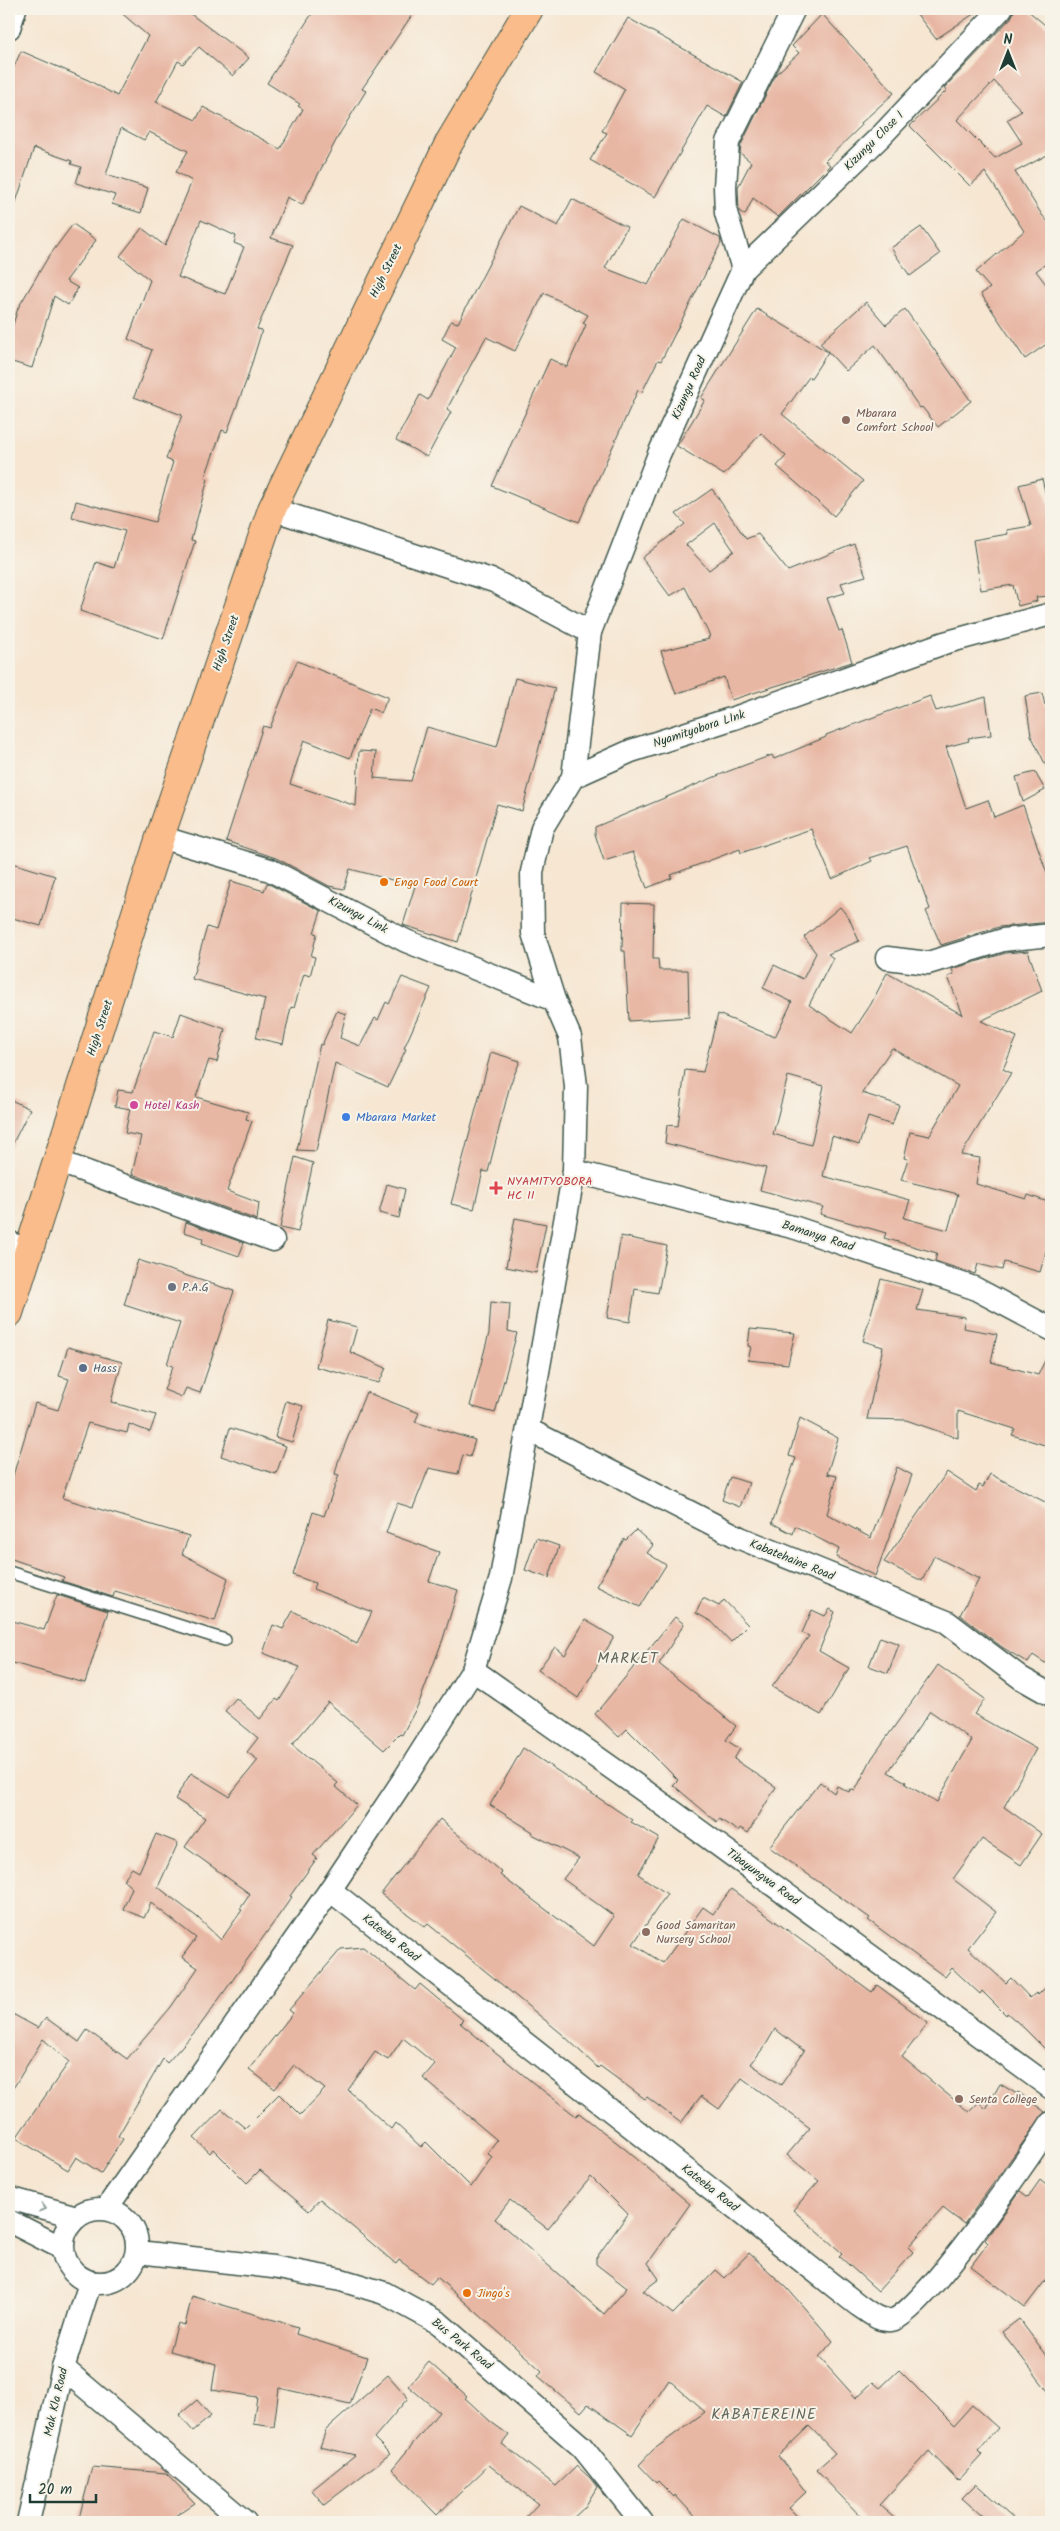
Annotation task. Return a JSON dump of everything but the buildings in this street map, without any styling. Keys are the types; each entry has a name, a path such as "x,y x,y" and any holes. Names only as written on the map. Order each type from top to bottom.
{"main road":[{"name":"High Street","path":"9,1313 18,1248 57,1161 160,837 272,510 449,143 530,9"}],"street":[{"path":"9,28 15,9"},
{"path":"743,269 726,213 724,187 728,142 794,9"},
{"name":"Kizungu Close I","path":"743,269 882,135 1001,9"},
{"name":"Kizungu Road","path":"573,777 590,632 659,454 743,269"},
{"path":"272,510 494,582 590,632"},
{"name":"Nyamityobora LInk","path":"573,777 631,750 737,717 944,643 1051,614"},
{"path":"106,2209 330,1890 406,1776 473,1670 501,1578 574,1171 576,1086 570,1037 554,1000 533,933 532,872 542,828 573,777"},
{"name":"Kizungu Link","path":"160,837 270,870 406,941 554,1000"},
{"path":"887,958 928,963 1003,940 1051,935"},
{"path":"57,1161 273,1240"},
{"name":"Bamanya Road","path":"574,1171 796,1228 974,1288 1051,1329"},
{"name":"Kabatehaine Road","path":"529,1430 740,1538 947,1622 1021,1678 1051,1695"},
{"name":"Tibayungwa Road","path":"473,1670 650,1795 1051,2088"},
{"name":"Kateeba Road","path":"330,1890 858,2305 880,2319 892,2320 902,2316 927,2292 1014,2180 1051,2123"},
{"path":"9,2198 77,2217"},
{"path":"106,2209 120,2214 131,2224 137,2238 138,2252 129,2271 121,2278 100,2284 90,2283 73,2273 62,2248 66,2231 77,2217 91,2210 106,2209"},
{"path":"9,2221 62,2248"},
{"name":"Bus Park Road","path":"138,2252 273,2267 341,2280 384,2293 439,2323 582,2447 642,2522"},
{"name":"Mak Kla Road","path":"28,2522 63,2368 90,2283"},
{"path":"63,2368 245,2522"}],"lane":[{"path":"9,1572 224,1640"}],"place":[{"name":"Mbarara Comfort School","path":"846,420"},
{"name":"Engo Food Court","path":"384,882"},
{"name":"Hotel Kash","path":"134,1105"},
{"name":"Mbarara Market","path":"346,1117"},
{"name":"NYAMITYOBORA HC II","path":"496,1188"},
{"name":"P.A.G","path":"172,1287"},
{"name":"Hass","path":"83,1368"},
{"name":"Good Samaritan Nursery School","path":"646,1932"},
{"name":"Senta College","path":"959,2099"},
{"name":"Jingo's","path":"467,2293"}],"district":[{"name":"MARKET","path":"628,1659"},
{"name":"KABATEREINE","path":"764,2415"}]}
